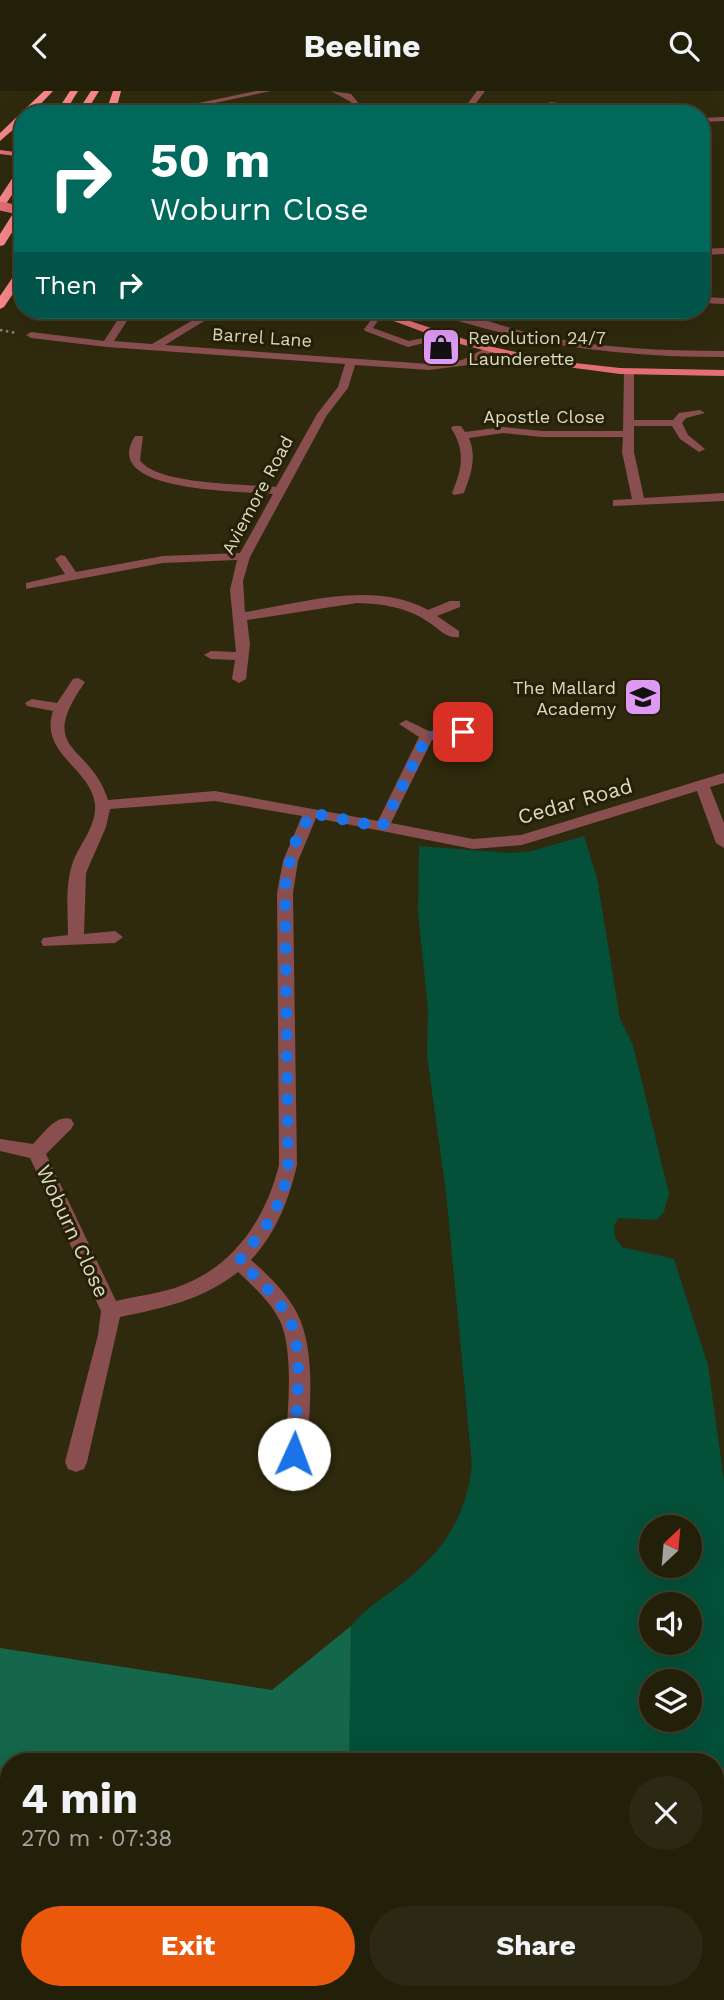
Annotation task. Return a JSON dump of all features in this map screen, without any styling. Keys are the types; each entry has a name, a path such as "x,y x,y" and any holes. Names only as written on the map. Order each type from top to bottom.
{"highway":[{"path":"34,105 49,91"},
{"path":"0,138 14,125"},
{"path":"0,205 14,184"},
{"path":"0,243 14,220"},
{"path":"0,306 14,284"}],"main road":[{"path":"393,319 488,351 555,365 629,372 724,373"},
{"path":"427,319 486,339 565,354 607,360 724,363"}],"street":[{"path":"192,105 267,91"},
{"path":"335,91 352,97 356,105"},
{"path":"197,97 206,102"},
{"path":"550,105 553,101 578,105"},
{"path":"107,344 123,319"},
{"path":"155,347 202,319"},
{"path":"465,319 517,336 583,348 653,354 724,354"},
{"name":"Barrel Lane","path":"31,335 107,344 429,367 464,363 488,351"},
{"name":"Aviemore Road","path":"239,679 244,642 234,591 236,576 322,414 344,388 351,361"},
{"path":"629,372 628,452 639,502"},
{"name":"Apostle Close","path":"458,493 470,461 459,431 503,430 542,434 628,428 676,422 682,415 700,413"},
{"path":"676,422 684,437 699,449"},
{"path":"139,437 134,444 135,461 152,475 281,491"},
{"path":"617,503 724,497"},
{"path":"30,586 156,558 205,555 244,557"},
{"path":"61,559 73,577"},
{"path":"238,617 356,599 389,600 418,608 454,634"},
{"path":"428,615 455,604"},
{"path":"211,655 242,656"},
{"path":"76,940 77,880 80,863 102,819 98,786 63,747 57,735 58,714 78,683"},
{"path":"32,703 62,708"},
{"path":"406,724 427,736 463,732"},
{"path":"382,827 427,736"},
{"name":"Cedar Road","path":"102,805 215,796 236,797 473,843 522,840 724,778"},
{"path":"702,785 724,843"},
{"name":"Woburn Close","path":"110,1311 179,1295 209,1282 239,1261 268,1223 283,1194 288,1165 285,885 295,843 311,813"},
{"path":"49,942 115,937"},
{"name":"Woburn Close","path":"36,1152 65,1124"},
{"name":"Woburn Close","path":"4,1145 36,1152"},
{"name":"Woburn Close","path":"36,1152 110,1311 108,1335 76,1461"},
{"path":"239,1261 266,1286 290,1320 298,1348 293,1481"}],"lane":[{"path":"372,319 368,329 408,344 442,337"}],"path":[{"path":"0,330 11,332"}],"green space":[{"path":"584,836 597,878 620,1019 633,1045 669,1194 664,1212 657,1220 619,1218 614,1225 615,1237 622,1247 674,1259 708,1365 724,1481 724,1753 348,1753 351,1626 423,1565 445,1541 460,1513 472,1465 446,1192 427,1056 428,1009 418,912 419,846 510,853 532,851"},
{"path":"351,1626 349,1753 0,1753 0,1648 272,1690"}],"place":[{"name":"Revolution 24/7 Launderette","path":"441,347"},
{"name":"The Mallard Academy","path":"643,697"}],"route":[{"path":"294,1454 298,1348 290,1320 266,1286 239,1261 268,1223 283,1194 288,1165 284,980 286,876 295,843 311,813 382,827 427,736 463,732"}]}
